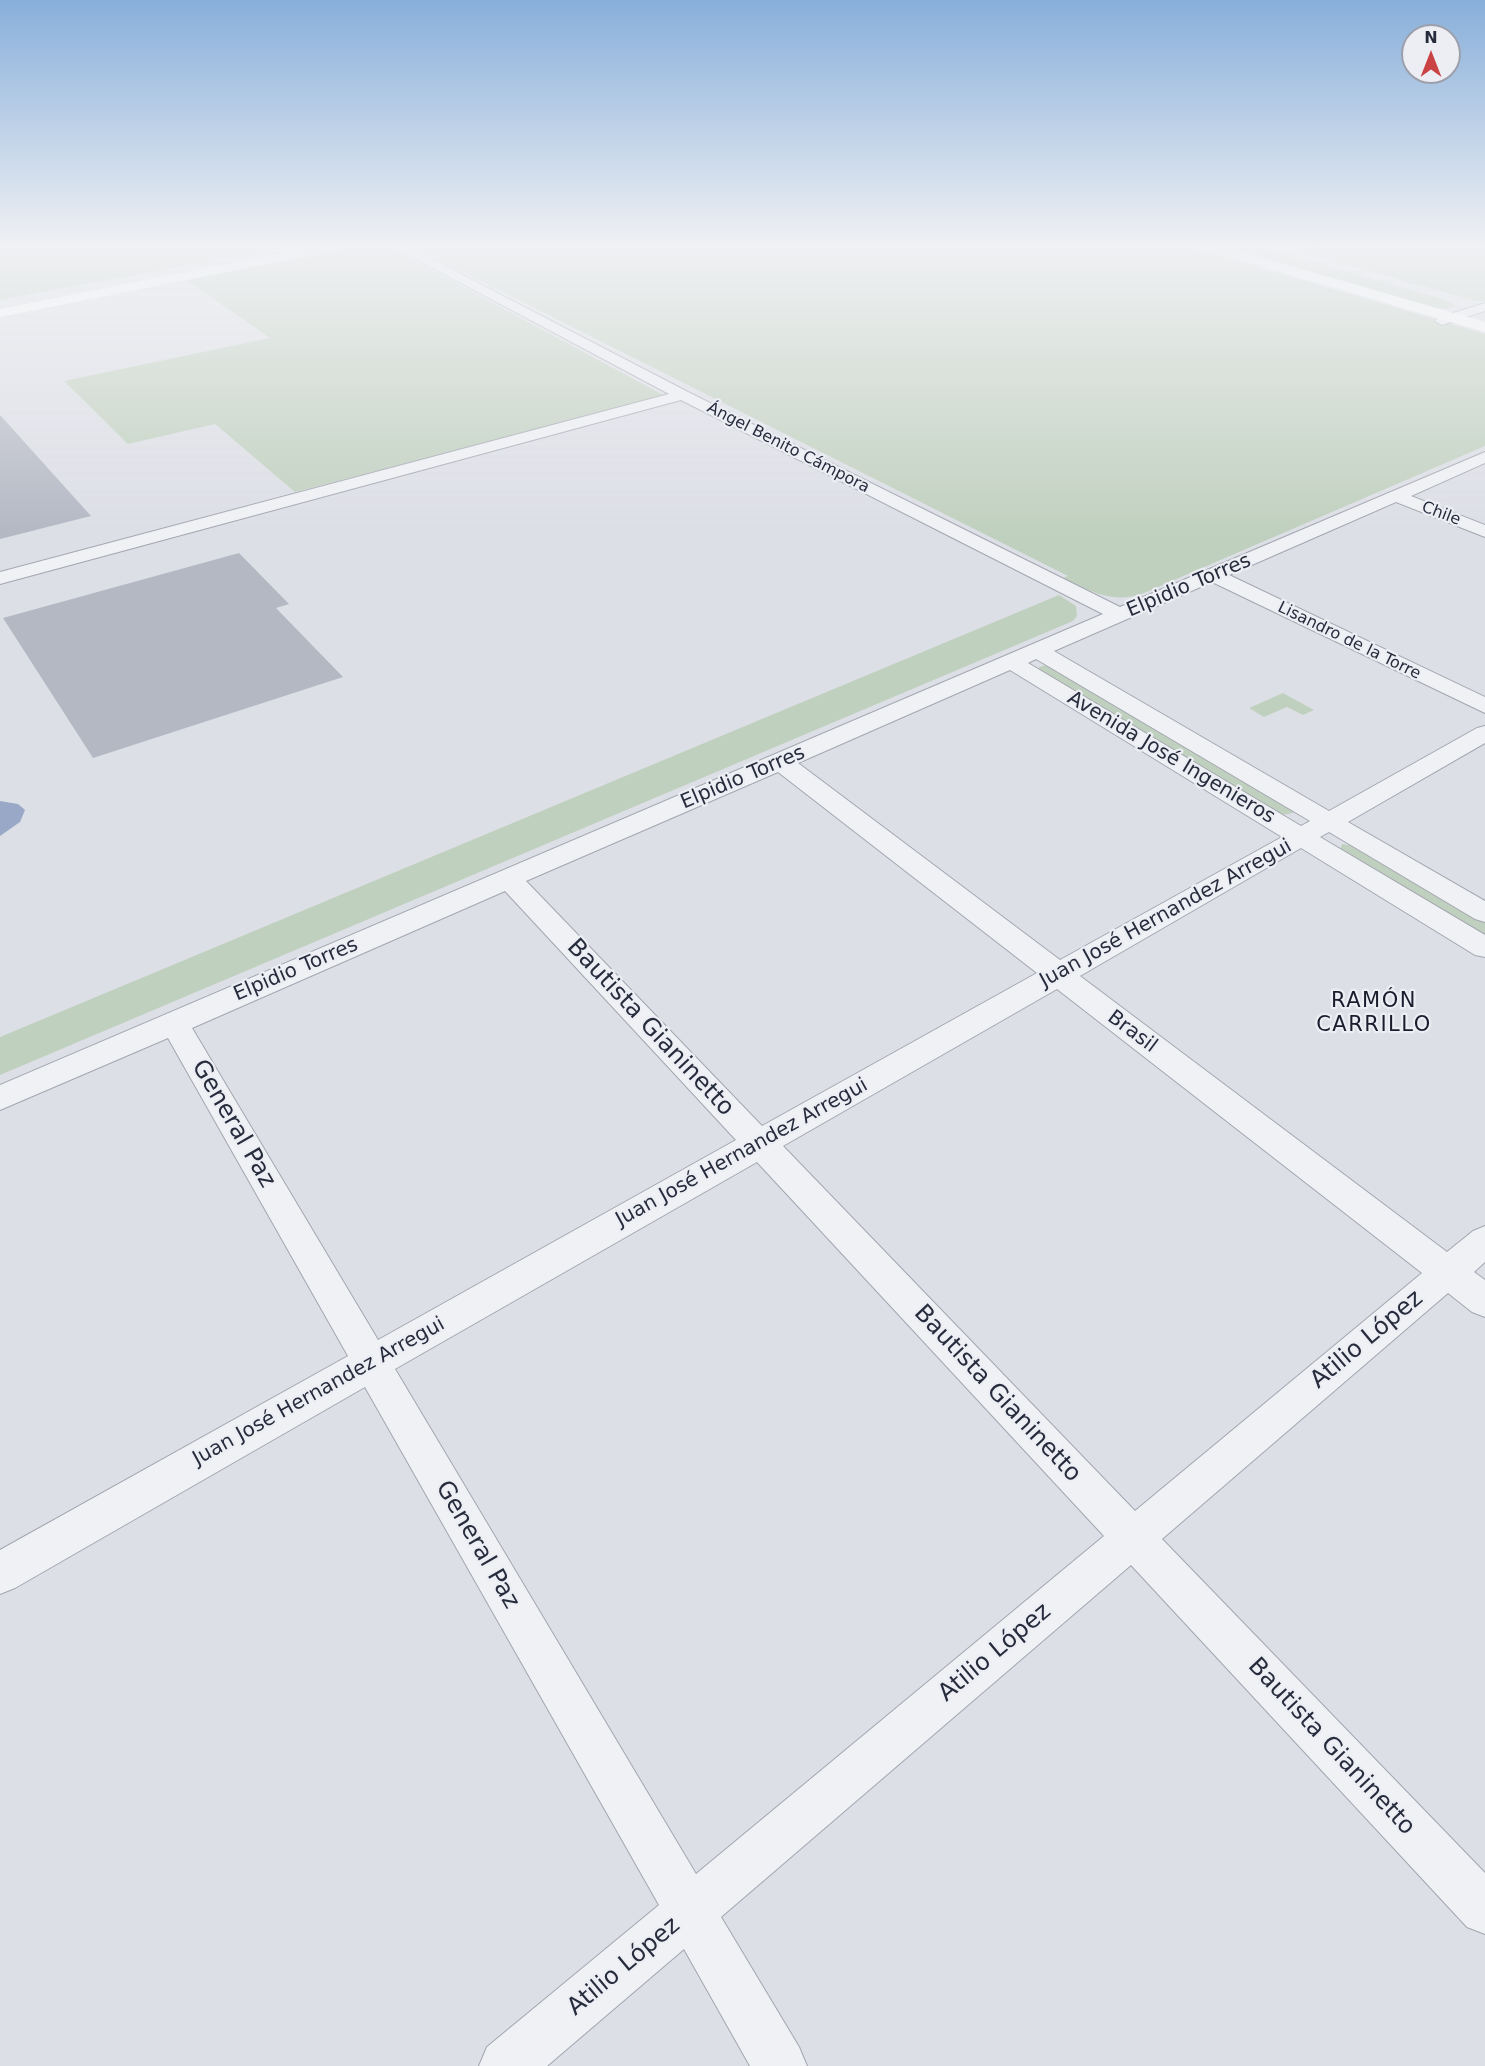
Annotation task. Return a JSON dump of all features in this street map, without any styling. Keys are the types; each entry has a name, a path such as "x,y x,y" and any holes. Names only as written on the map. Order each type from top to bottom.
{"street":[{"name":"Ángel Benito Cámpora","path":"579,340 1120,615"},
{"path":"0,578 683,395"},
{"name":"Elpidio Torres","path":"0,1098 1485,457"},
{"name":"Chile","path":"1396,496 1485,531"},
{"name":"Lisandro de la Torre","path":"1213,575 1485,706"},
{"name":"Avenida José Ingenieros","path":"1038,651 1315,829 1485,948"},
{"name":"Avenida José Ingenieros","path":"1011,662 1315,829 1485,913"},
{"name":"Juan José Hernandez Arregui","path":"0,1573 1485,733"},
{"name":"Brasil","path":"781,762 1485,1301"},
{"name":"Bautista Gianinetto","path":"509,879 1485,1910"},
{"name":"General Paz","path":"174,1023 780,2066"},
{"name":"Atilio López","path":"506,2066 1485,1241"}],"green space":[{"path":"258,340 562,340 665,396 295,492 215,424 128,444 64,381"},
{"path":"599,340 1485,340 1485,446 1144,593 1122,598 1102,595 1063,578 1068,576"},
{"path":"1059,595 1076,606 1077,616 1073,621 0,1075 0,1037"},
{"path":"1046,665 1293,810 1293,813 1282,815 1039,670 1039,667"},
{"path":"1283,693 1314,710 1303,715 1287,707 1264,717 1249,708"},
{"path":"1342,844 1355,846 1485,922 1485,937 1340,850"}],"water":[{"path":"0,801 18,804 25,810 20,822 0,836"}],"building":[{"path":"0,415 91,516 0,539"},
{"path":"239,553 289,604 276,608 343,677 93,758 3,618"}],"district":[{"name":"RAMÓN CARRILLO","path":"1374,1014"}]}
